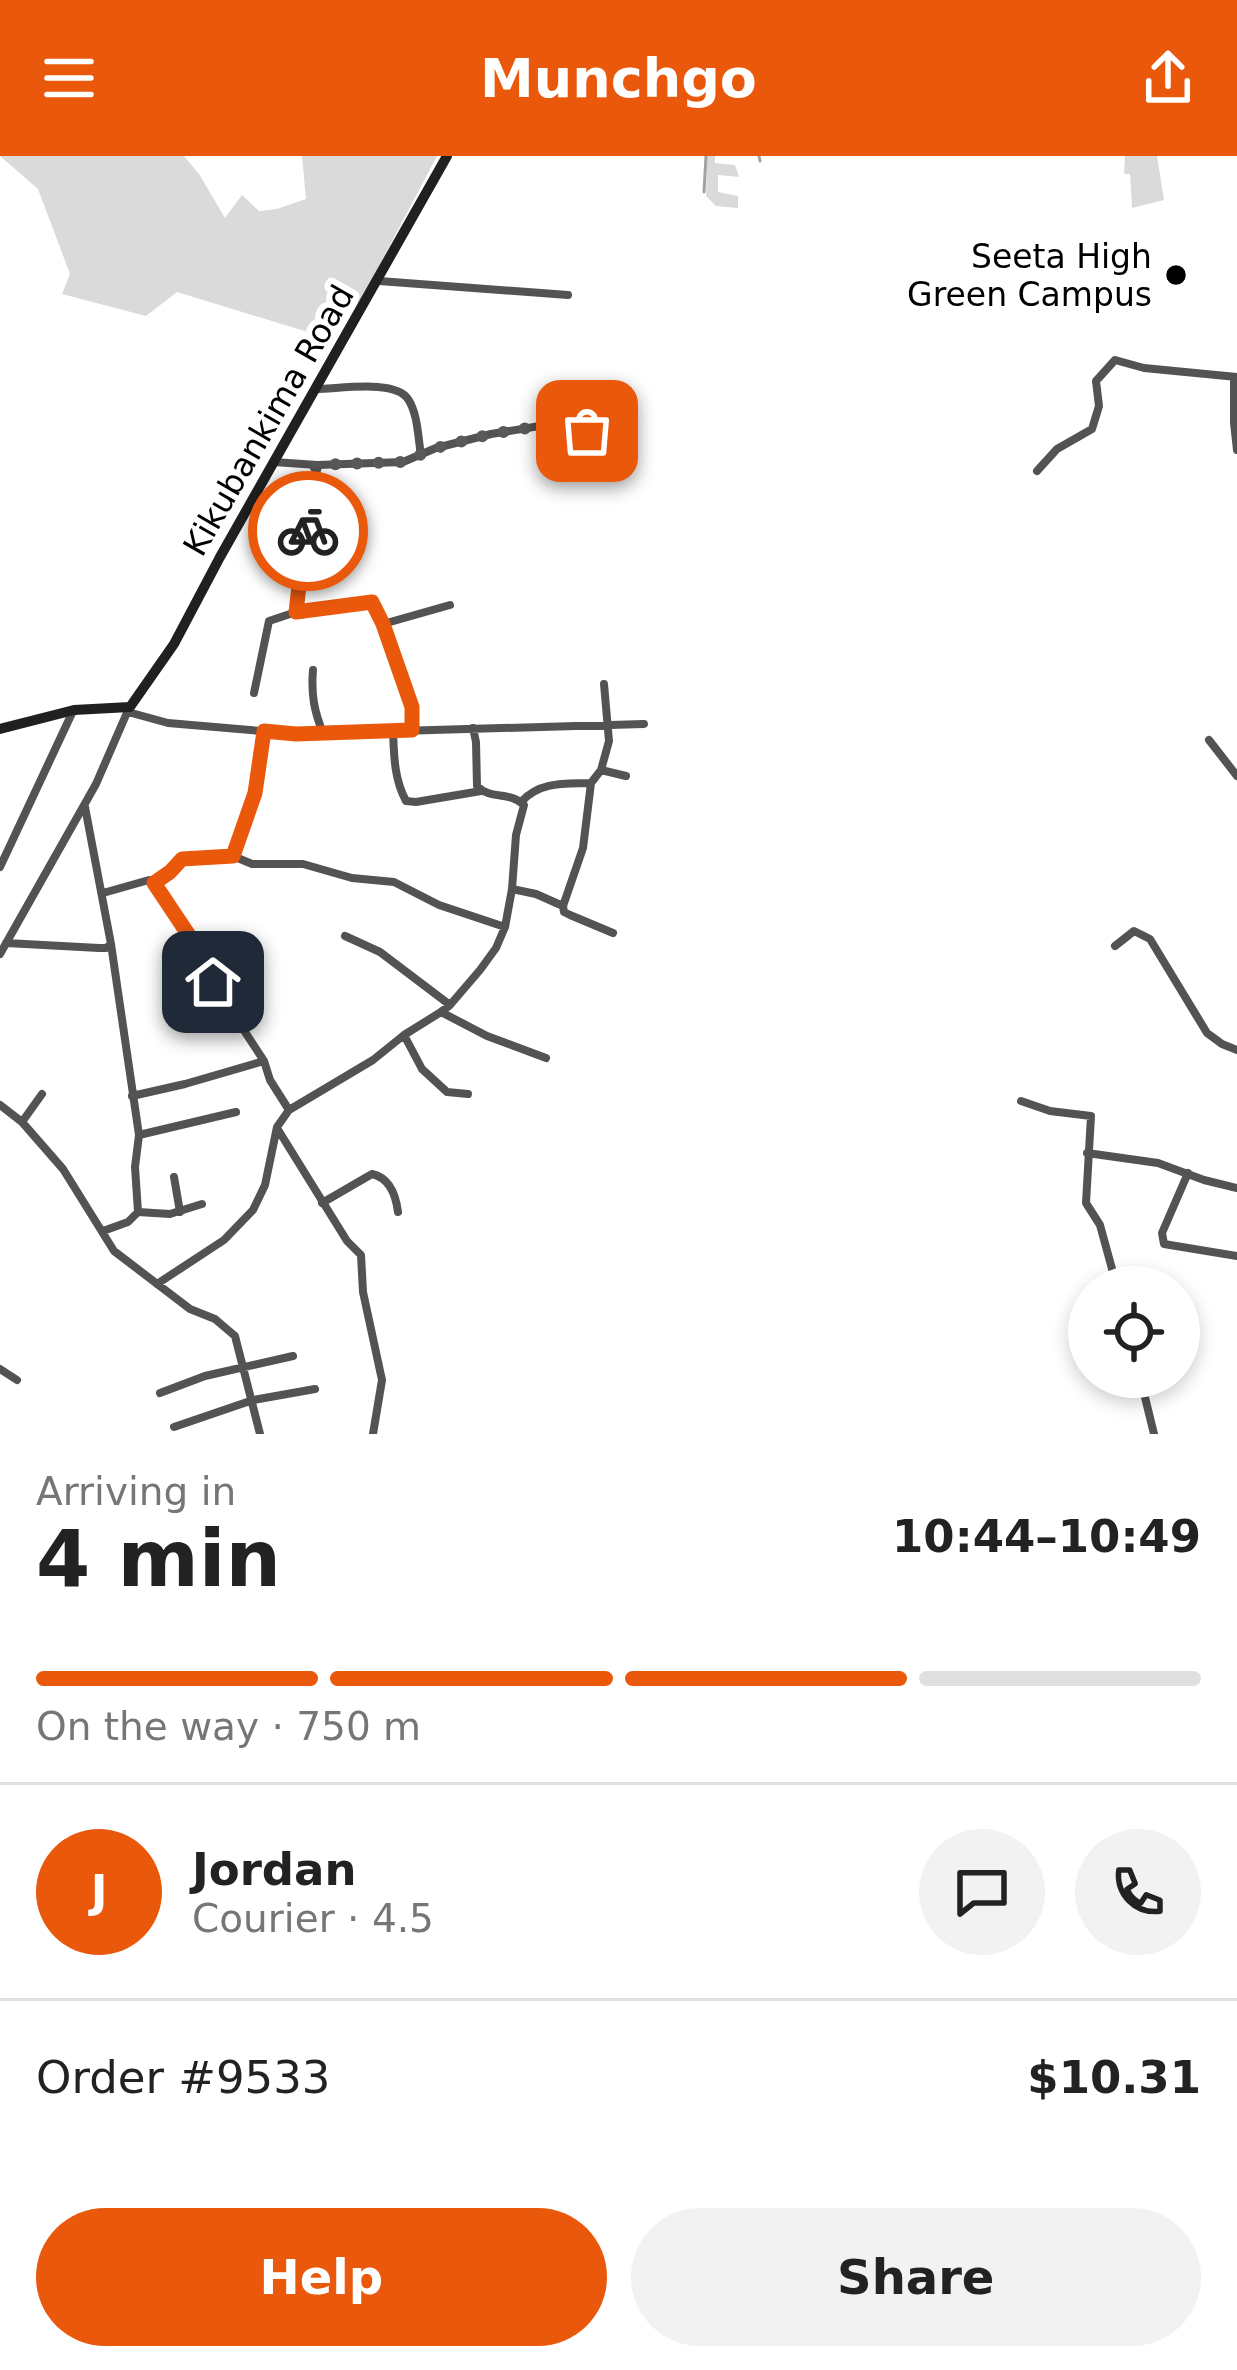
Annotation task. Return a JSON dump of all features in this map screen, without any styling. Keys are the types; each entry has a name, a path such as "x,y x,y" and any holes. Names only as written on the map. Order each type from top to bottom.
{"street":[{"name":"Kikubankima Road","path":"129,709 174,644 447,156"},
{"path":"379,281 568,295"},
{"path":"1037,471 1058,449 1092,428 1098,416 1096,381 1115,359 1144,368 1235,377 1237,450"},
{"path":"316,389 398,389 413,412 421,455"},
{"path":"274,462 403,462 491,434 576,420 585,424 592,470"},
{"path":"296,612 304,543 313,517 316,465"},
{"path":"313,517 335,520"},
{"path":"254,693 269,621 296,612 372,602 412,707 412,730"},
{"path":"383,624 450,605"},
{"path":"314,670 314,712 323,734"},
{"path":"604,684 609,741 601,770 591,783 583,848 563,906 564,912 613,933"},
{"path":"0,954 85,805 129,709"},
{"path":"0,729 74,710 129,709 168,723 323,734 644,724"},
{"path":"0,867 74,710"},
{"path":"472,728 475,779 482,791"},
{"path":"233,856 255,793 264,731"},
{"path":"157,1284 224,1240 253,1210 265,1185 277,1127 290,1110 373,1060 450,1005 496,948 506,927 522,801 482,791 406,801 395,769 393,731"},
{"path":"1209,740 1237,776"},
{"path":"601,770 626,776"},
{"path":"522,801 545,785 591,783"},
{"path":"85,805 139,1135 138,1211 128,1222 103,1231"},
{"path":"154,883 182,859 233,856 251,864 303,864 352,878 394,882 439,905 506,927"},
{"path":"103,893 148,880 154,883 196,946 290,1110"},
{"path":"512,889 563,906"},
{"path":"1115,946 1134,931 1150,939 1208,1034 1237,1051"},
{"path":"345,936 380,952 450,1005"},
{"path":"6,943 99,948 111,944"},
{"path":"213,982 256,945"},
{"path":"441,1012 546,1058"},
{"path":"404,1035 422,1069 447,1092 468,1094"},
{"path":"132,1096 264,1061"},
{"path":"22,1122 42,1094"},
{"path":"1021,1101 1050,1111 1091,1116 1086,1203 1100,1226 1111,1266"},
{"path":"2,1110 22,1122 63,1169 115,1251 190,1309 235,1336 260,1434"},
{"path":"139,1135 236,1112"},
{"path":"277,1127 322,1203 361,1255 363,1292 382,1380 373,1434"},
{"path":"1087,1153 1157,1163 1237,1188"},
{"path":"1188,1173 1162,1233 1165,1244 1237,1256"},
{"path":"322,1203 372,1174 389,1185 398,1212"},
{"path":"174,1177 180,1212"},
{"path":"138,1211 180,1212 202,1204"},
{"path":"160,1393 206,1376 293,1356"},
{"path":"0,1370 17,1380"},
{"path":"174,1427 253,1400 315,1388"},
{"path":"1145,1398 1154,1434"}],"shaded area":[{"path":"0,156 184,156 225,218 242,195 259,211 306,199 302,156 437,156 361,300 311,333 177,292 146,316 62,294 70,274 38,189"},
{"path":"707,156 715,156 715,163 735,165 739,177 718,175 718,192 738,196 738,208 716,206 706,196"},
{"path":"1125,156 1157,156 1164,200 1132,208"}],"waterway":[{"path":"704,192 706,156"},
{"path":"759,156 760,161"}],"way so far":[{"path":"308,531 316,465 403,462 491,434 576,420 587,431"}],"place":[{"name":"Seeta High Green Campus","path":"1176,275"}],"route":[{"path":"213,982 196,946 154,883 182,859 233,856 255,793 264,731 412,730 412,707 372,602 296,612 308,531"}]}
